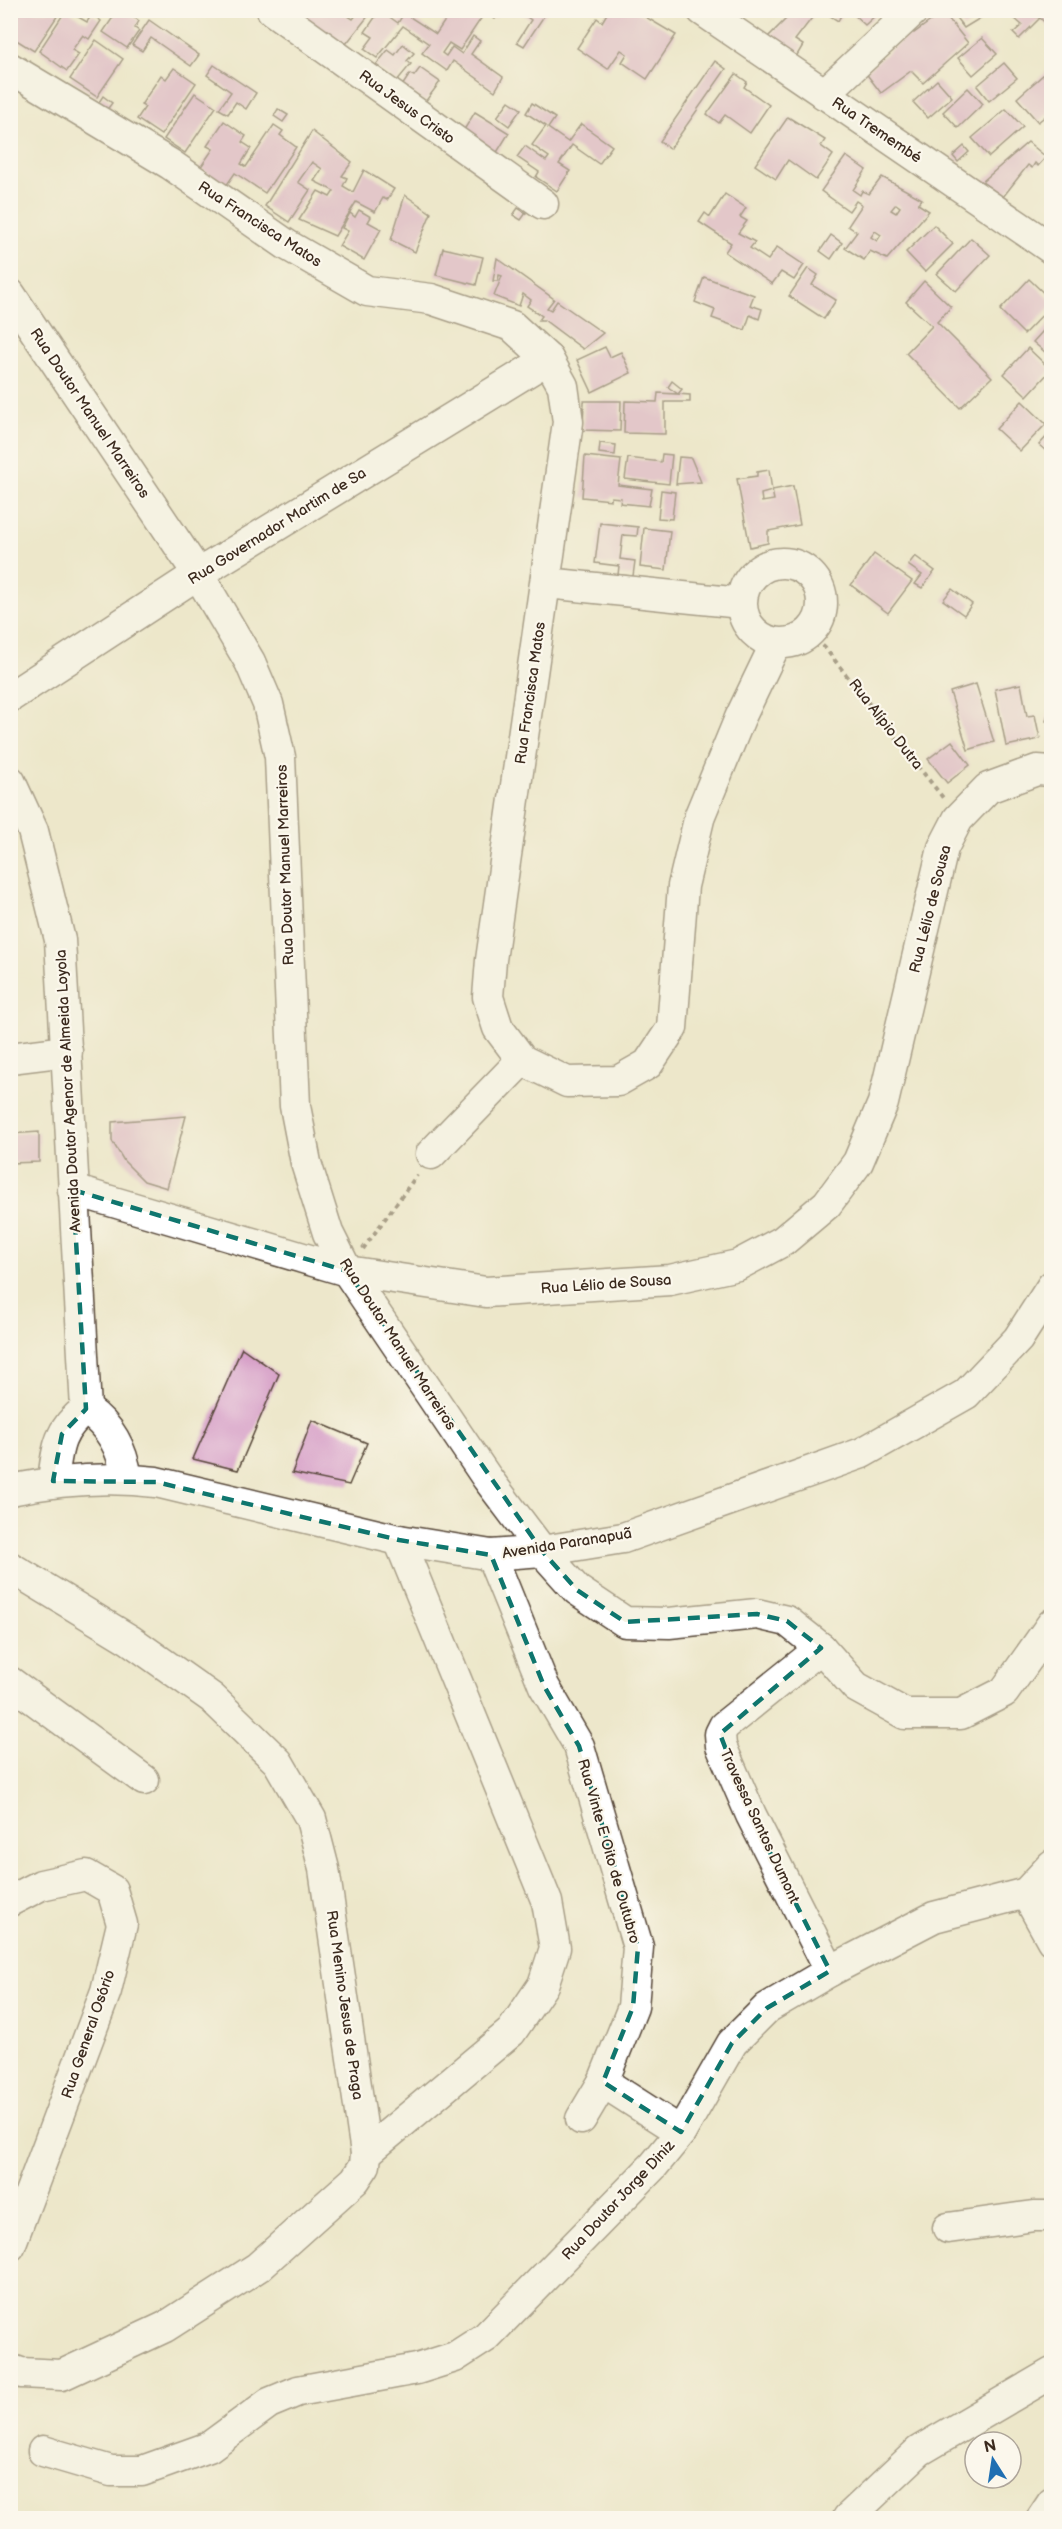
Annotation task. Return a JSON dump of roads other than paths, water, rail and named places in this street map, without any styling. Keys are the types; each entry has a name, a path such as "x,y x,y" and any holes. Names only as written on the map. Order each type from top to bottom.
{"street":[{"name":"Rua Jesus Cristo","path":"272,10 543,204"},
{"name":"Rua Tremembé","path":"702,10 1052,249"},
{"path":"824,94 914,10"},
{"name":"Rua Francisca Matos","path":"10,68 170,164 287,245 367,291 431,299 512,326 548,359 563,386 568,422 547,583 491,960 488,997 498,1028 522,1060 567,1082 618,1081 648,1064 672,1028 683,886 700,815 740,718 776,643"},
{"name":"Rua Doutor Manuel Marreiros","path":"10,294 198,574 250,662 267,704 280,757 295,1106 306,1163 328,1233 347,1271 487,1478 542,1551 577,1590 625,1622 669,1623 757,1614 787,1622 821,1648 856,1687 905,1714 961,1713 1004,1692 1052,1624"},
{"name":"Rua Governador Martim de Sa","path":"10,697 198,574 548,359"},
{"path":"787,563 798,566 816,581 821,591 821,614 808,634 788,643 765,640 748,625 741,603 748,582 765,566 787,563"},
{"path":"547,583 741,603"},
{"name":"Rua Lélio de Sousa","path":"73,1190 347,1271 486,1292 670,1280 738,1265 783,1241 827,1204 858,1162 883,1103 943,848 958,819 988,788 1037,770 1052,771"},
{"name":"Avenida Doutor Agenor de Almeida Loyola","path":"10,781 33,831 60,940 86,1409"},
{"path":"10,1058 67,1051"},
{"path":"431,1154 522,1060"},
{"name":"Avenida Paranapuã","path":"10,1490 53,1481 127,1478 260,1505 399,1540 491,1555 542,1551 623,1538 862,1453 966,1394 1018,1339 1052,1286"},
{"path":"53,1481 62,1434 72,1420 86,1409 108,1426 119,1449 127,1478"},
{"path":"10,2368 21,2373 62,2375 165,2327 258,2267 355,2180 365,2165 366,2153 511,2032 543,1985 555,1948 547,1902 399,1540"},
{"name":"Rua Vinte E Oito de Outubro","path":"491,1555 544,1686 579,1746 638,1947 633,2007 603,2082 581,2119"},
{"name":"Rua Menino Jesus de Praga","path":"10,1566 130,1640 212,1698 278,1762 311,1819 324,1869 366,2153"},
{"name":"Travessa Santos Dumont","path":"821,1648 724,1726 720,1734 721,1746 751,1815 830,1971"},
{"path":"10,1682 144,1780"},
{"path":"1052,1865 1026,1893 1052,1940"},
{"name":"Rua General Osório","path":"10,1901 41,1885 86,1875 112,1890 122,1924 106,1991 10,2246"},
{"name":"Rua Doutor Jorge Diniz","path":"44,2451 111,2471 142,2471 209,2447 269,2403 298,2391 417,2369 455,2356 486,2337 654,2165 681,2132 732,2043 767,2008 830,1971 934,1917 1026,1893"},
{"path":"603,2082 681,2132"},
{"path":"948,2228 1034,2216 1052,2216"},
{"path":"848,2518 919,2451 1052,2373"},
{"path":"1041,2518 1052,2503"}]}
